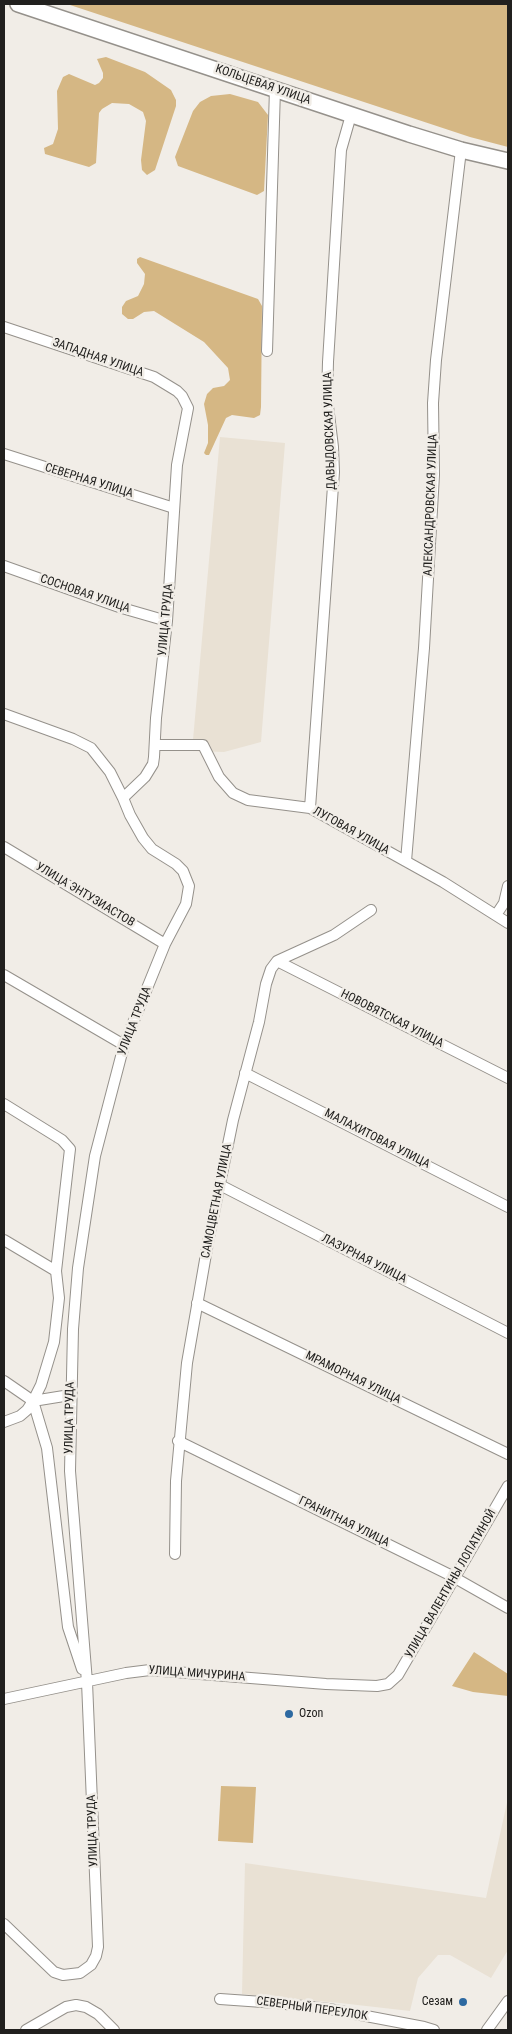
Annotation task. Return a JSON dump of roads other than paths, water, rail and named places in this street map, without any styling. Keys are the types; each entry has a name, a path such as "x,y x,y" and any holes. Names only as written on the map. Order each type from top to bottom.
{"highway":[{"name":"КОЛЬЦЕВАЯ УЛИЦА","path":"18,4 351,115 461,150 508,161"}],"street":[{"path":"267,351 275,89"},
{"name":"ДАВЫДОВСКАЯ УЛИЦА","path":"310,808 334,472 327,398 328,362 341,150 351,115"},
{"name":"АЛЕКСАНДРОВСКАЯ УЛИЦА","path":"406,861 424,648 434,475 433,403 436,360 461,150"},
{"name":"ЗАПАДНАЯ УЛИЦА","path":"4,327 154,377 177,391 185,402"},
{"name":"УЛИЦА ТРУДА","path":"4,1924 54,1972 63,1975 80,1973 91,1964 98,1948 87,1682 70,1471 70,1395 78,1268 95,1156 124,1045 165,944 186,904 189,894 188,878 176,864 152,849 143,838 123,798 150,772 153,764 167,621 177,465 188,408 185,402"},
{"name":"СЕВЕРНАЯ УЛИЦА","path":"4,454 174,508"},
{"name":"СОСНОВАЯ УЛИЦА","path":"4,566 122,608 167,621"},
{"path":"4,714 73,738 91,748 110,772 123,798"},
{"name":"ЛУГОВАЯ УЛИЦА","path":"155,745 203,745 219,777 233,793 248,800 310,808 406,861 508,923"},
{"name":"УЛИЦА ЭНТУЗИАСТОВ","path":"4,847 165,944"},
{"path":"496,915 504,903 508,886"},
{"path":"277,960 334,935 371,910"},
{"name":"САМОЦВЕТНАЯ УЛИЦА","path":"175,1554 178,1441 187,1363 197,1303 220,1185 245,1073 266,984 271,969 277,960"},
{"name":"НОВОВЯТСКАЯ УЛИЦА","path":"277,960 508,1078"},
{"path":"4,975 124,1045"},
{"name":"МАЛАХИТОВАЯ УЛИЦА","path":"245,1073 508,1207"},
{"path":"4,1104 62,1140 70,1149 56,1271 59,1298 54,1342 41,1385 27,1410 20,1416 4,1422"},
{"name":"ЛАЗУРНАЯ УЛИЦА","path":"220,1185 508,1333"},
{"path":"4,1240 56,1271"},
{"name":"МРАМОРНАЯ УЛИЦА","path":"197,1303 508,1454"},
{"path":"4,1381 33,1400 70,1395"},
{"name":"УЛИЦА ТРУДА","path":"33,1400 47,1448 68,1627 87,1682"},
{"name":"ГРАНИТНАЯ УЛИЦА","path":"178,1441 456,1578 508,1608"},
{"name":"УЛИЦА ВАЛЕНТИНЫ ЛОПАТИНОЙ","path":"393,1682 456,1578 508,1486"},
{"name":"УЛИЦА МИЧУРИНА","path":"4,1699 126,1673 150,1670 326,1684 383,1686 393,1682"},
{"name":"СЕВЕРНЫЙ ПЕРЕУЛОК","path":"220,2000 277,2003 329,2009 424,2026 434,2030"},
{"path":"487,2030 508,2000"},
{"path":"26,2030 66,2007 76,2005 86,2007 98,2014 114,2030"}],"place":[{"name":"Ozon","path":"289,1714"},
{"name":"Сезам","path":"463,2002"}]}
